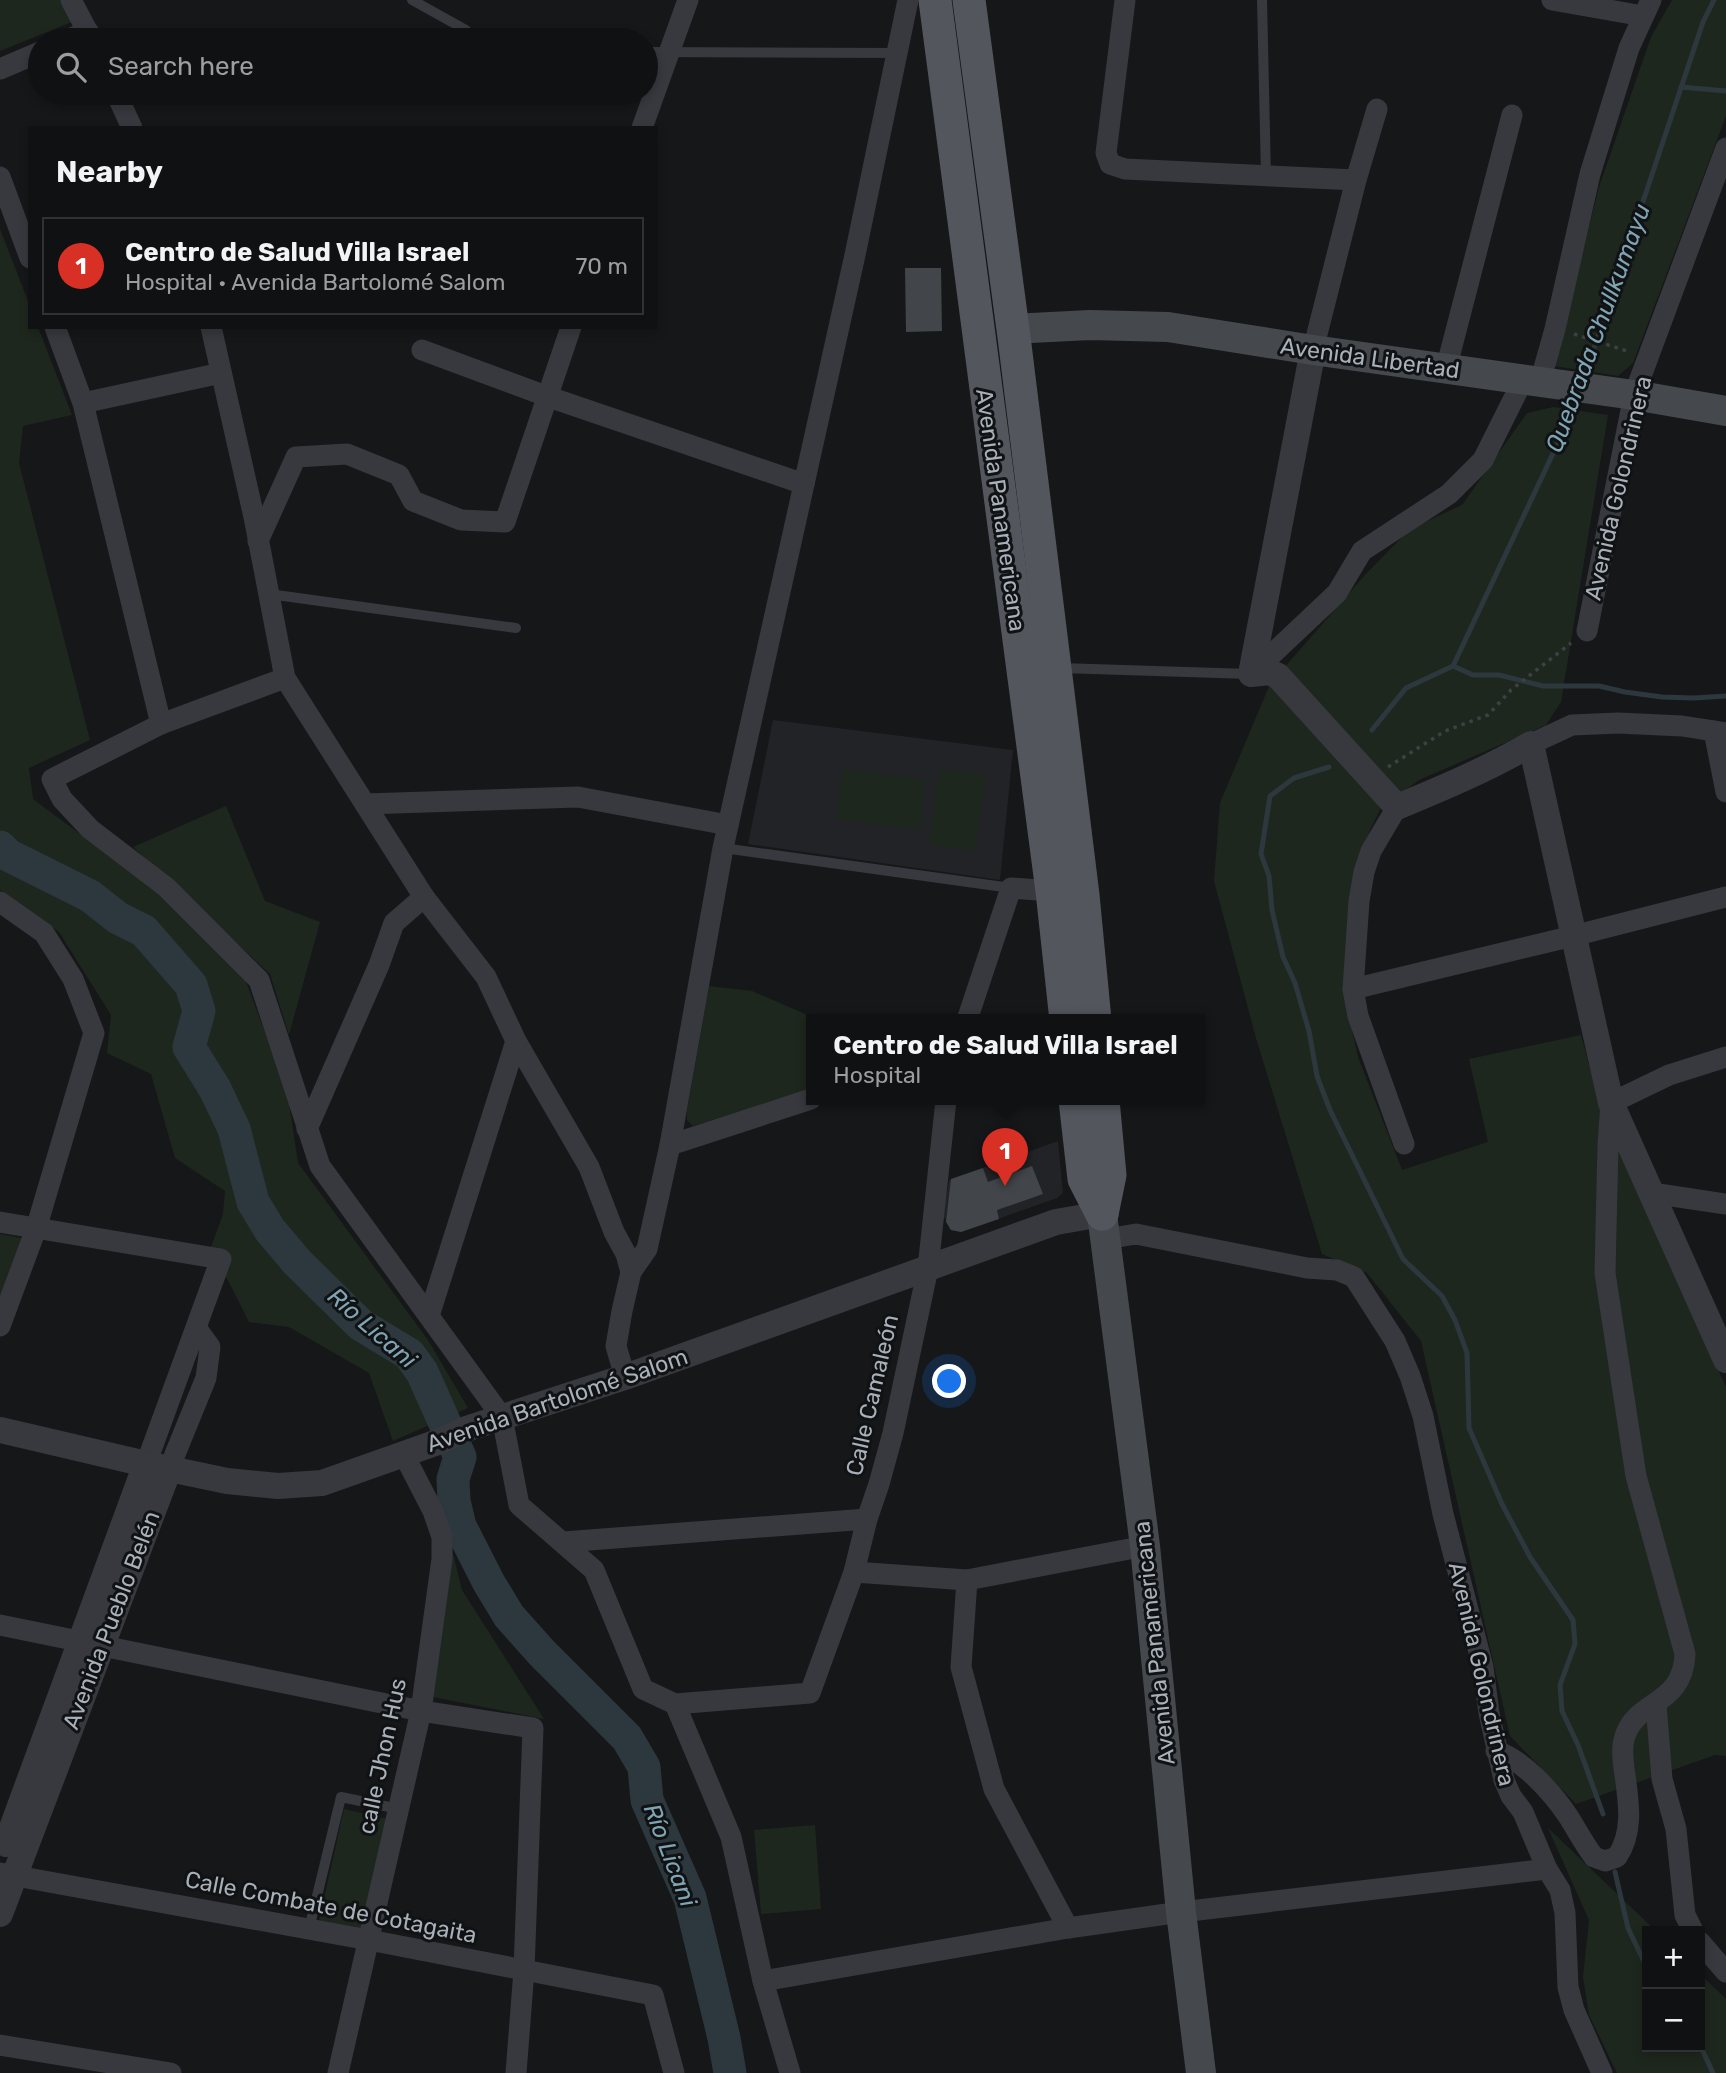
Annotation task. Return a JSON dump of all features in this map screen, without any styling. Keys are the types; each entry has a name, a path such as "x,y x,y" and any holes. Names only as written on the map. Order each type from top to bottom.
{"main road":[{"name":"Avenida Panamericana","path":"934,0 1052,891 1065,1014"},
{"name":"Avenida Panamericana","path":"969,0 1083,895 1094,1014"},
{"name":"Avenida Libertad","path":"979,343 1013,333 1090,326 1168,327 1313,351 1726,411"},
{"name":"Avenida Panamericana","path":"1076,1105 1084,1179 1104,1226"},
{"name":"Avenida Panamericana","path":"1103,1105 1110,1175 1104,1226 1145,1546 1181,1912 1201,2073"}],"street":[{"path":"71,0 86,28"},
{"path":"658,82 688,0"},
{"path":"625,1377 616,1346 631,1272 647,1249 670,1145 723,848 908,0"},
{"path":"1125,0 1107,153 1110,163 1125,169 1356,180"},
{"path":"1251,674 1337,593 1362,551 1449,495 1483,460 1542,383 1590,174 1629,48 1647,8 1552,0"},
{"path":"0,69 28,57"},
{"path":"121,105 131,126"},
{"path":"643,126 650,105"},
{"path":"1251,674 1313,351 1356,180 1377,109"},
{"path":"1446,369 1512,115"},
{"name":"Avenida Golondrinera","path":"1587,631 1623,394 1726,148"},
{"path":"0,177 28,253"},
{"path":"56,329 83,403 161,724"},
{"path":"211,329 285,678 424,897 486,977 516,1041 589,1167 631,1272"},
{"path":"258,541 296,457 347,454 399,475 413,501 461,520 505,522 570,329"},
{"path":"422,351 804,484"},
{"path":"83,403 221,373"},
{"path":"1251,674 1269,672 1279,676 1397,807"},
{"path":"285,678 161,724 52,779 62,799 90,829 166,887 260,980 320,1166 502,1417 519,1505 594,1570 643,1689 675,1704 731,1837 763,1981 790,2073"},
{"path":"1404,1144 1358,1016 1353,989 1359,901 1364,872 1371,850 1397,807 1457,783 1572,725 1618,723 1682,726 1720,732 1726,792"},
{"path":"1531,744 1611,1103 1726,1360"},
{"path":"365,804 578,797 728,825"},
{"path":"969,1014 1011,888 1052,891"},
{"path":"307,1129 379,965 394,923 424,897"},
{"path":"1353,989 1726,897"},
{"path":"0,902 44,933 73,979 94,1032 36,1229 0,1326"},
{"path":"429,1316 516,1041"},
{"path":"1611,1103 1669,1075 1726,1057"},
{"path":"670,1145 806,1101"},
{"path":"1496,1751 1521,1764 1553,1797 1594,1857 1605,1861 1617,1857 1627,1838 1630,1821 1622,1755 1623,1740 1634,1719 1670,1693 1685,1668 1685,1654 1636,1476 1605,1273 1611,1103"},
{"name":"Calle Camaleón","path":"675,1704 810,1693 854,1572 893,1433 928,1268 945,1105"},
{"path":"1652,1193 1726,1204"},
{"path":"0,1222 36,1229"},
{"name":"Avenida Bartolomé Salom","path":"0,1430 227,1481 278,1486 322,1483 435,1443 469,1428 625,1377 1056,1222 1104,1226"},
{"name":"Avenida Golondrinera","path":"1104,1226 1307,1268 1337,1270 1353,1277 1395,1341 1423,1416 1443,1514 1483,1667 1496,1751 1504,1780 1511,1796 1523,1812 1560,1891 1565,1913 1568,1987 1574,2010 1602,2073"},
{"name":"Avenida Pueblo Belén","path":"0,1914 5,1870 157,1467 206,1378 210,1346 197,1329 221,1259 36,1229"},
{"name":"calle Jhon Hus","path":"338,2073 421,1711 442,1559 442,1537 433,1511 403,1453"},
{"path":"563,1542 867,1519"},
{"path":"854,1572 967,1580 1145,1546"},
{"path":"967,1580 961,1667 994,1789 1068,1928"},
{"path":"0,1625 421,1711 533,1728 524,1970 516,2073"},
{"path":"1656,1704 1662,1779 1676,1829 1685,1914 1691,1926"},
{"path":"763,1981 1068,1928 1547,1868"},
{"name":"Calle Combate de Cotagaita","path":"5,1870 653,1995 674,2073"},
{"path":"1705,1948 1726,1972"},
{"path":"0,2045 172,2073"}],"lane":[{"path":"412,0 462,28"},
{"path":"1262,0 1266,176"},
{"path":"658,51 897,53"},
{"path":"269,594 516,628"},
{"path":"1054,668 1251,674"},
{"path":"723,848 1011,888"},
{"path":"309,1929 341,1797 398,1809"}],"path":[{"path":"1584,337 1615,348"},
{"path":"1371,778 1445,731 1488,715 1511,690 1587,631"}],"shaded area":[{"path":"0,0 76,0 87,16 57,28 28,28 28,40 0,51"},
{"path":"1672,0 1726,0 1726,116 1633,363 1618,376 1554,366 1599,187 1651,37"},
{"path":"0,229 28,301 28,329 39,329 72,415 23,426 19,463 90,740 29,768 33,799 150,886 245,979 287,1090 298,1163 428,1340 468,1408 393,1441 369,1373 289,1327 249,1322 211,1247 223,1214 225,1191 175,1158 151,1074 107,1053 111,1015 59,932 0,890"},
{"path":"1553,407 1608,415 1561,702 1546,725 1419,780 1381,808 1370,830 1352,884 1344,994 1358,1057 1402,1170 1488,1142 1469,1059 1581,1035 1598,1099 1726,1387 1726,1756 1715,1755 1576,1804 1510,1736 1421,1341 1367,1273 1322,1254 1256,1038 1214,881 1220,803 1270,684 1365,575 1410,529 1462,505 1527,413"},
{"path":"773,720 1013,750 1000,880 748,844"},
{"path":"843,769 926,780 920,830 836,819"},
{"path":"940,769 986,775 975,851 929,844"},
{"path":"226,806 265,901 320,922 289,1035 270,974 133,847"},
{"path":"709,986 752,991 806,1014 806,1091 693,1126 687,1120"},
{"path":"1058,1141 1063,1193 1057,1198 961,1232 951,1230 943,1215 949,1180"},
{"path":"0,1234 22,1238 0,1300"},
{"path":"452,1550 462,1590 544,1719 433,1697"},
{"path":"344,1809 388,1819 363,1931 319,1921"},
{"path":"815,1825 821,1909 761,1914 754,1830"},
{"path":"1548,1828 1651,1926 1642,1926 1642,2052 1705,2052 1705,1979 1726,1999 1726,2073 1617,2073 1589,2015 1583,1977 1589,1920"}],"building":[{"path":"905,268 941,268 942,331 906,332"},
{"path":"1032,1166 1043,1194 997,1210 999,1219 961,1232 951,1230 946,1222 951,1179 983,1168 988,1182"}],"waterway":[{"name":"Quebrada Chullkumayu","path":"1584,378 1703,22 1714,0"},
{"path":"1681,87 1726,91"},
{"name":"Quebrada Chullkumayu","path":"1372,730 1406,688 1453,666 1578,397"},
{"path":"1453,666 1473,675 1499,675 1543,686 1599,686 1662,697 1726,696"},
{"name":"Quebrada Chullkumayu","path":"1329,767 1294,778 1270,796 1261,854 1269,876 1272,910 1283,957 1295,983 1309,1031 1317,1076 1330,1110 1403,1259 1442,1296 1455,1320 1467,1353 1469,1428 1502,1504 1530,1557 1573,1620 1575,1644 1560,1685 1562,1711 1578,1745 1603,1814"},
{"name":"Río Licani","path":"0,847 8,855 90,896 118,918 144,931 191,985 199,1011 189,1047 215,1089 234,1129 253,1202 270,1230 297,1262 361,1325 409,1354 422,1372 460,1457 453,1479 454,1501 460,1526 489,1583 509,1616 627,1738 644,1767 647,1800 690,1898 730,2073"},
{"name":"Quebrada Chullkumayu","path":"1615,1872 1628,1928 1642,1957"},
{"name":"Quebrada Chullkumayu","path":"1703,2052 1713,2073"}],"place":[{"name":"Centro de Salud Villa Israel","path":"1005,1186"}]}
